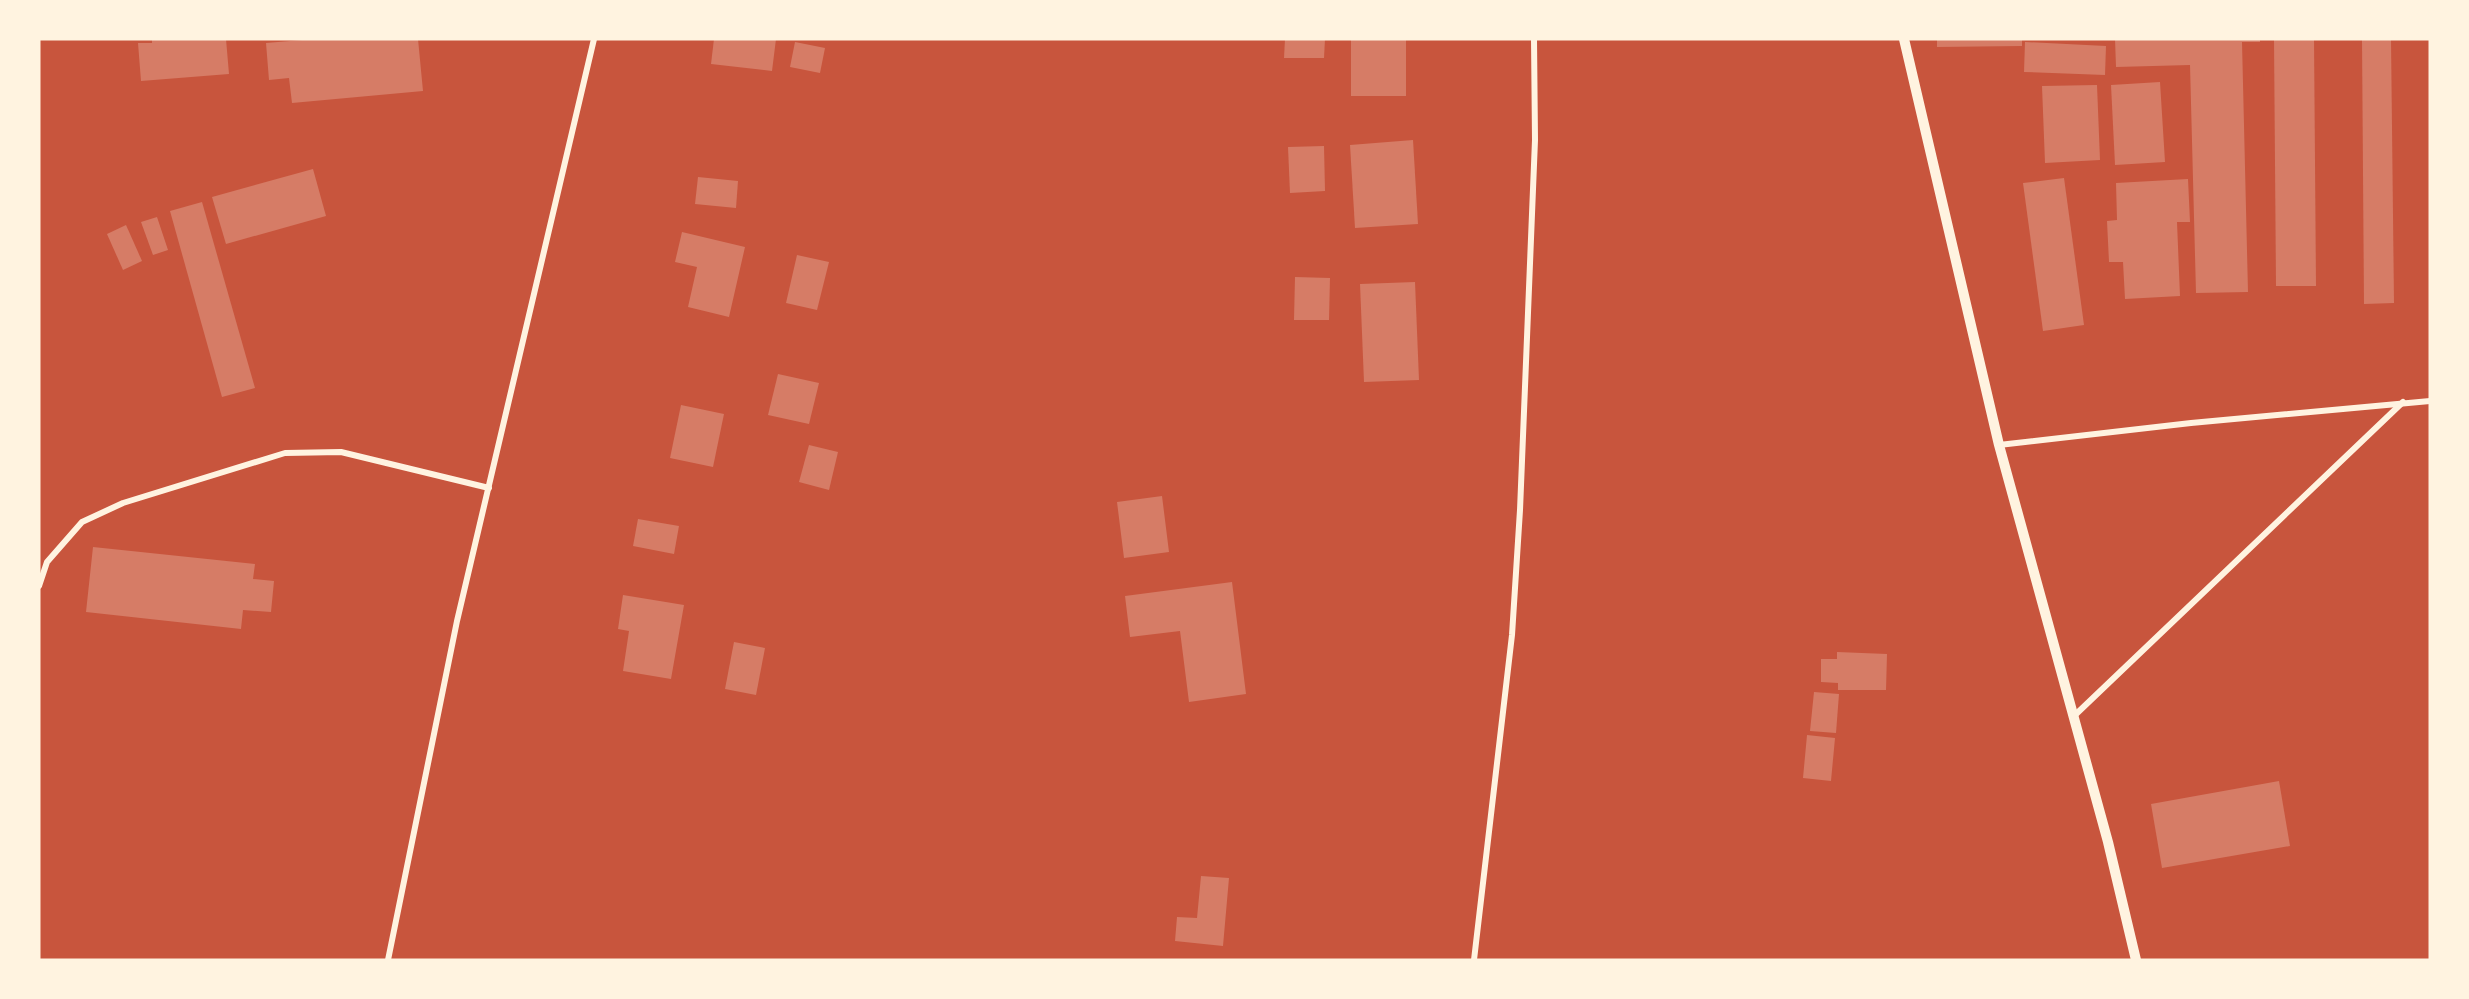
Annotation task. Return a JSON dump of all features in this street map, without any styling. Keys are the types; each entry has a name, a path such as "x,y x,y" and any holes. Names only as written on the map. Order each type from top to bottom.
{"street":[{"path":"388,960 457,621 594,39"},
{"path":"1474,960 1514,601 1521,499 1534,140 1534,39"},
{"path":"1904,39 1999,445 2072,718 2108,842 2136,960"},
{"path":"1999,445 2191,423 2430,401"},
{"path":"2072,718 2403,402"},
{"path":"39,586 47,562 82,522 123,503 285,453 341,452 489,488"}],"building":[{"path":"152,39 226,39 229,74 141,81 138,43 152,43"},
{"path":"314,39 418,39 423,91 292,103 289,78 269,80 266,43"},
{"path":"714,39 776,39 772,71 711,64"},
{"path":"1285,39 1325,39 1324,58 1284,58"},
{"path":"1351,39 1406,39 1406,96 1351,96"},
{"path":"1937,39 2022,39 2022,46 1937,47"},
{"path":"2115,39 2260,39 2260,42 2242,42 2248,292 2196,293 2190,65 2116,67"},
{"path":"2274,39 2314,39 2316,286 2276,286"},
{"path":"2362,39 2391,39 2394,303 2364,304"},
{"path":"795,42 825,48 820,73 790,67"},
{"path":"2025,42 2106,46 2105,75 2024,72"},
{"path":"2160,82 2165,162 2115,165 2111,85"},
{"path":"2097,85 2100,160 2045,163 2042,86"},
{"path":"1413,140 1418,224 1355,228 1350,145"},
{"path":"1324,146 1325,191 1290,193 1288,147"},
{"path":"313,169 326,216 226,244 212,197"},
{"path":"698,177 738,181 736,208 695,204"},
{"path":"2064,178 2084,325 2043,331 2023,183"},
{"path":"2188,179 2190,222 2177,222 2180,296 2125,299 2123,262 2109,262 2107,221 2117,220 2116,183"},
{"path":"202,202 255,388 222,397 170,211"},
{"path":"157,217 168,250 153,255 141,222"},
{"path":"126,225 142,261 123,270 107,234"},
{"path":"682,232 745,247 729,317 688,307 697,267 675,262"},
{"path":"797,255 829,262 817,310 786,303"},
{"path":"1295,277 1330,278 1329,320 1294,320"},
{"path":"1415,282 1419,380 1364,382 1360,284"},
{"path":"778,374 819,383 809,424 768,415"},
{"path":"681,405 724,414 713,467 670,458"},
{"path":"809,445 838,452 829,490 799,482"},
{"path":"1162,496 1169,552 1124,558 1117,502"},
{"path":"638,519 679,526 674,554 633,546"},
{"path":"93,547 255,564 253,579 274,581 271,612 243,610 241,629 86,612"},
{"path":"1232,582 1246,694 1189,702 1180,631 1130,637 1125,596"},
{"path":"623,595 684,605 671,679 623,671 629,631 618,629"},
{"path":"734,642 765,648 756,695 725,689"},
{"path":"1837,652 1887,654 1886,690 1838,690 1838,683 1821,682 1821,659 1837,659"},
{"path":"1814,692 1839,694 1836,733 1810,731"},
{"path":"1807,735 1835,738 1831,781 1803,778"},
{"path":"2279,781 2290,846 2162,868 2151,804"},
{"path":"1201,876 1229,878 1223,946 1175,941 1177,917 1197,918"}]}
